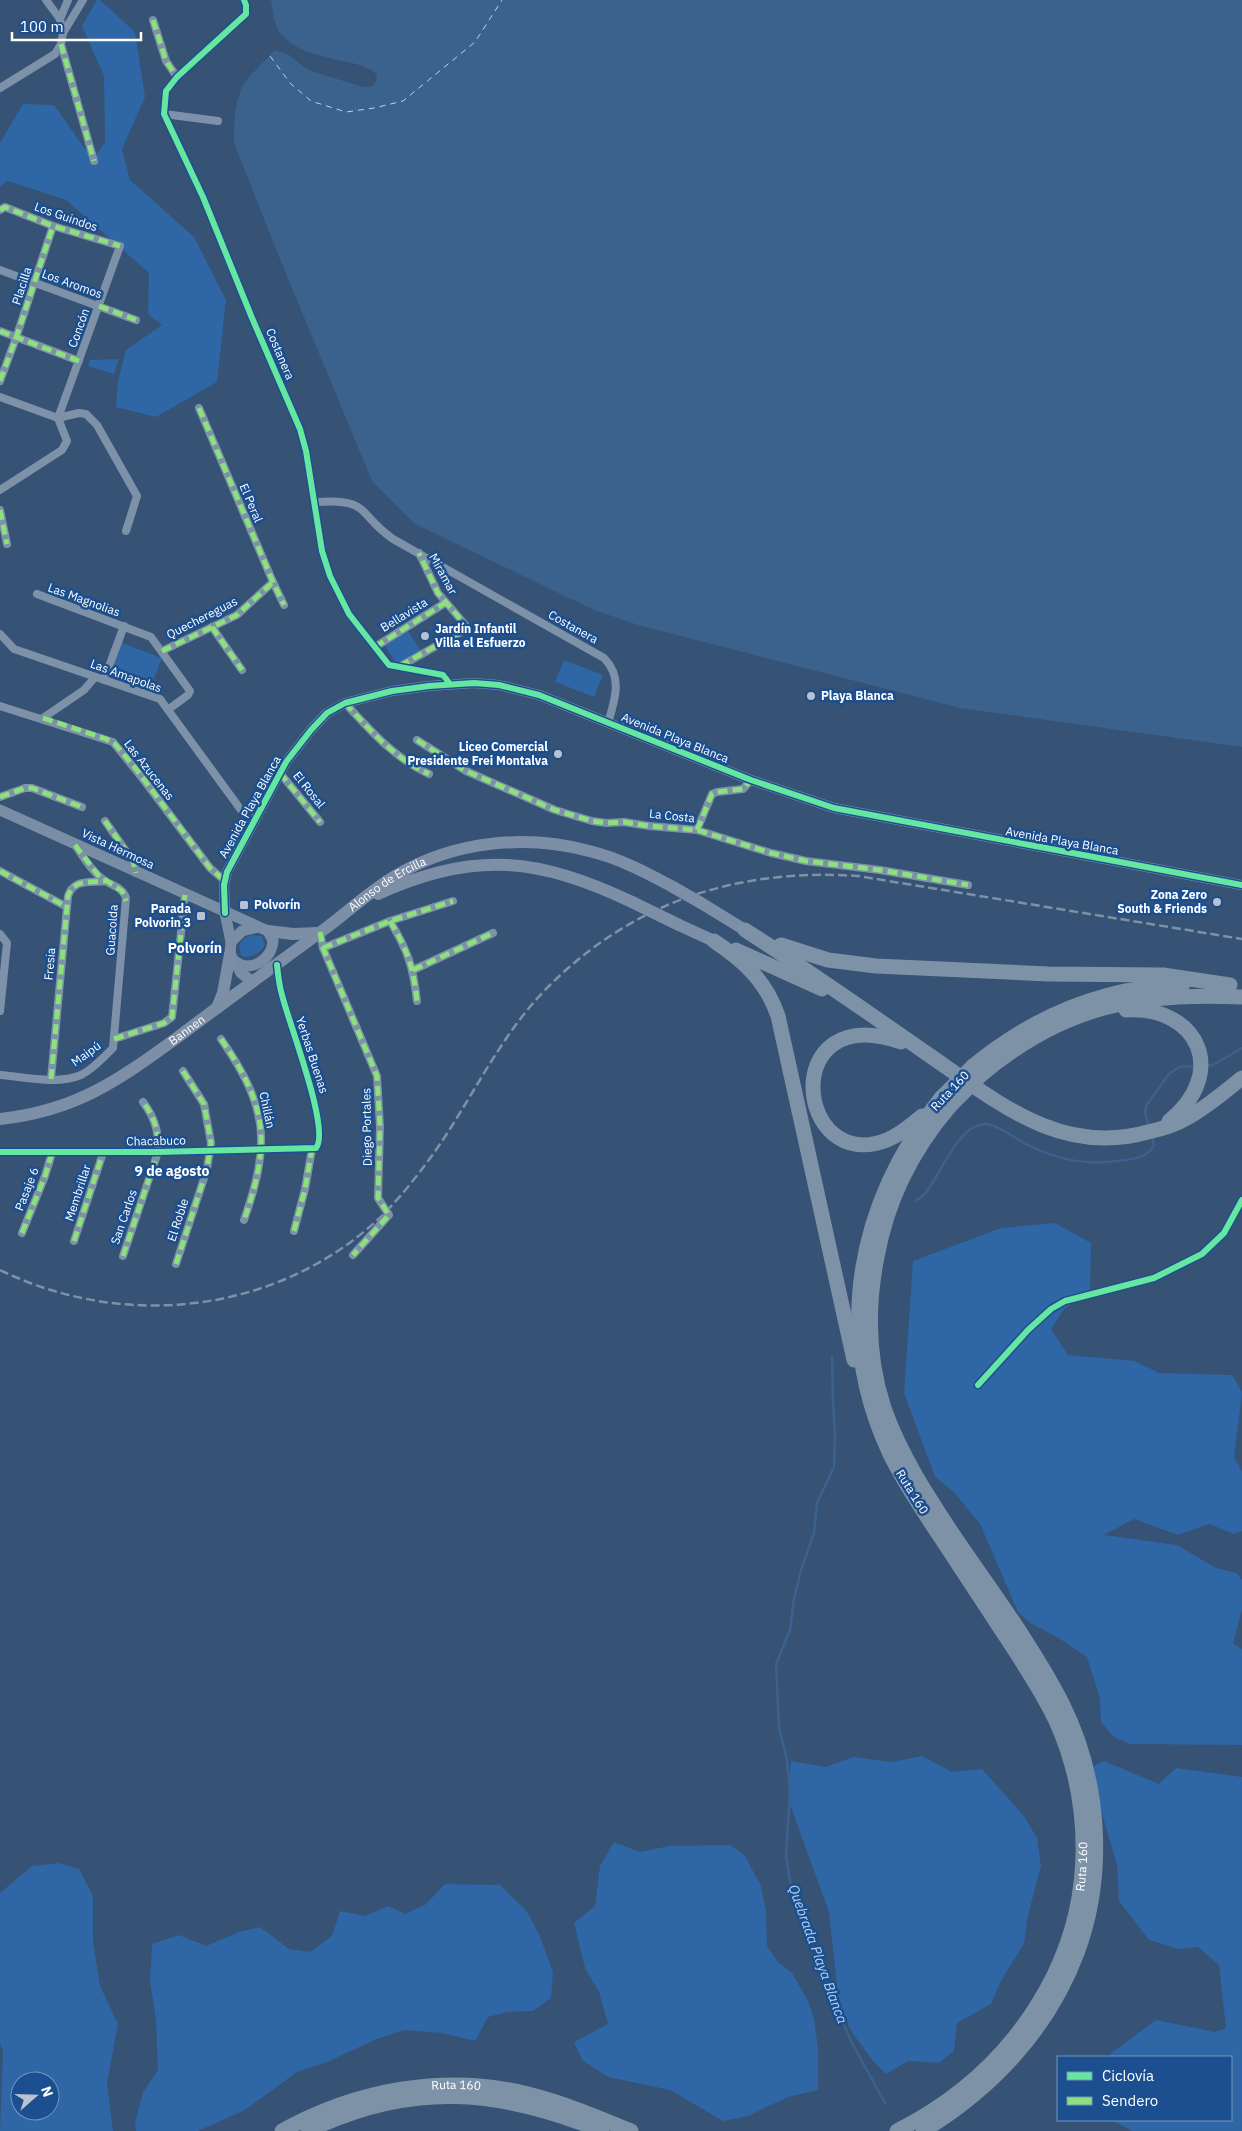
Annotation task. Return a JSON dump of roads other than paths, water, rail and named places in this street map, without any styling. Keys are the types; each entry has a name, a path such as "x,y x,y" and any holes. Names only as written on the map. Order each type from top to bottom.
{"highway":[{"path":"745,930 800,952 828,960 860,965 1048,974 1163,975 1236,986"},
{"path":"745,930 811,972 1008,1108 1053,1130 1077,1137 1102,1139 1127,1137 1152,1131 1189,1117 1242,1078"},
{"path":"714,941 792,974 861,1008"},
{"path":"714,941 738,958 754,973 766,989 774,1006 781,1028 854,1362 862,1387 874,1414"},
{"name":"Ruta 160","path":"897,2131 932,2111 973,2081 1003,2052 1029,2018 1053,1978 1071,1933 1081,1892 1084,1844 1075,1778 1055,1719 1029,1672 906,1483 888,1449 874,1414 864,1370 860,1336 861,1290 867,1245 876,1212 889,1180 918,1129 1006,1041 1037,1022 1087,1000 1126,990 1192,984 1236,986"},
{"name":"Ruta 160","path":"977,1071 1050,1029 1082,1015 1117,1004 1154,997 1242,997"},
{"path":"1082,1015 1120,1010 1154,1010 1176,1020 1194,1041 1200,1055 1201,1070 1194,1094 1176,1115 1152,1131"},
{"path":"921,1049 886,1037 869,1034 853,1036 838,1042 821,1059 814,1074 812,1090 816,1110 827,1127 840,1137 853,1143 873,1144 888,1140 902,1132 946,1102"},
{"name":"Ruta 160","path":"923,2131 968,2101 998,2075 1043,2019 1066,1979 1082,1938 1090,1909 1095,1860 1094,1823 1089,1785 1080,1747 1066,1712 1038,1663 909,1465 890,1424 876,1378 871,1334 871,1300 882,1233 893,1199 908,1166 946,1102"},
{"name":"Ruta 160","path":"282,2131 331,2108 374,2094 412,2087 452,2085 490,2087 527,2093 568,2106 632,2131"},
{"name":"Ruta 160","path":"308,2131 337,2118 374,2107 410,2099 448,2096 484,2098 528,2105 602,2131"}],"main road":[{"name":"Vista Hermosa","path":"0,810 263,929"},
{"name":"Alonso de Ercilla","path":"356,906 387,881 424,861 466,848 511,842 560,844 620,861 674,887 745,930"},
{"name":"Alonso de Ercilla","path":"356,906 428,874 465,866 494,864 525,866 555,872 594,884 714,941"},
{"name":"Bannen","path":"0,1119 50,1110 92,1094 122,1077 356,906"},
{"path":"225,913 232,953 241,973 253,982"},
{"path":"217,1008 223,993 232,953 242,931 263,929 293,934 320,932"},
{"path":"263,929 273,944 277,965"},
{"path":"232,953 244,966 257,964 269,954 273,944"}],"street":[{"path":"46,0 60,19 61,44 94,161"},
{"path":"60,19 68,0"},
{"path":"62,33 83,0"},
{"path":"218,121 164,114 166,91 177,77 246,14 244,0"},
{"path":"153,20 166,61 177,77"},
{"path":"0,88 52,57 61,44"},
{"name":"Costanera","path":"164,114 203,197 300,429 315,502 322,550 330,576 349,614 389,664 443,675 450,684"},
{"name":"Los Guindos","path":"3,209 120,246"},
{"name":"Placilla","path":"0,381 53,226"},
{"name":"Concón","path":"58,418 120,246"},
{"name":"Los Aromos","path":"0,270 136,320"},
{"path":"0,332 79,360"},
{"path":"0,398 58,418 79,413 86,414 97,426 137,496 126,530"},
{"name":"El Peral","path":"200,408 272,582 284,605"},
{"path":"0,490 62,450 67,440 58,418"},
{"name":"Costanera","path":"315,502 339,500 355,504 366,512 386,534 604,658 611,666 616,680 615,698 608,723"},
{"path":"0,510 8,544"},
{"name":"Miramar","path":"399,667 468,628 438,594 419,553"},
{"name":"Quechereguas","path":"162,651 244,610 272,582"},
{"name":"Las Magnolias","path":"37,594 151,637 162,651"},
{"name":"Bellavista","path":"375,646 445,603"},
{"name":"Las Magnolias","path":"104,680 124,626"},
{"path":"212,627 242,670"},
{"name":"Las Amapolas","path":"0,634 14,649 157,697 169,709 252,825"},
{"path":"162,651 190,692 169,709"},
{"path":"43,718 84,690 95,677"},
{"name":"Avenida Playa Blanca","path":"225,913 224,880 280,773 317,722 332,710 345,703 409,688 450,684 483,684 513,688 539,695 804,800 862,815 1242,885"},
{"path":"345,703 390,749 410,764 429,774"},
{"name":"Las Azucenas","path":"0,706 37,718 43,718 106,739 115,744 210,868 224,880"},
{"name":"La Costa","path":"417,740 466,770 555,810 601,823 624,822 697,830 771,853 806,861 968,884"},
{"name":"El Rosal","path":"280,773 320,822"},
{"path":"697,830 712,794 743,789 751,780"},
{"path":"0,797 25,788 32,788 82,807"},
{"path":"105,821 133,862 136,873"},
{"name":"Guacolda","path":"75,845 92,868 105,881 122,891 126,898 114,1039"},
{"path":"0,871 67,907"},
{"name":"Fresia","path":"51,1079 69,892 74,886 82,882 105,881"},
{"name":"Maipú","path":"0,1075 64,1079 83,1074 112,1049 114,1039 164,1023 172,1017 185,895"},
{"path":"323,948 390,920 453,901"},
{"path":"390,920 406,948 413,970 417,1001"},
{"name":"Diego Portales","path":"320,932 323,948 377,1076 379,1094 378,1198 389,1215 353,1255"},
{"path":"413,970 493,933"},
{"path":"0,934 7,943 0,1008"},
{"name":"Yerbas Buenas","path":"277,965 282,996 316,1103 319,1141 317,1146 312,1149 307,1181 294,1231"},
{"name":"Chillán","path":"221,1039 241,1069 255,1098 260,1123 261,1150 257,1182 244,1220"},
{"name":"El Roble","path":"176,1264 211,1151 211,1136 204,1104 183,1071"},
{"name":"San Carlos","path":"122,1256 158,1152 158,1135 155,1121 143,1102"},
{"name":"Chacabuco","path":"0,1152 103,1153 312,1149"},
{"name":"Pasaje 6","path":"22,1233 45,1176 52,1153"},
{"name":"Membrillar","path":"74,1241 103,1153"},
{"path":"978,1385 1028,1330 1050,1309 1065,1301 1154,1278 1202,1254 1224,1233 1242,1200"}],"waterway":[{"name":"Quebrada Playa Blanca","path":"1206,1066 1213,1065 1242,1048"},
{"name":"Quebrada Playa Blanca","path":"1149,1126 1145,1113 1146,1106 1169,1074 1179,1067 1196,1066"},
{"name":"Quebrada Playa Blanca","path":"916,1200 923,1196 930,1187 963,1135 974,1127 985,1124 1001,1129 1026,1144 1050,1155 1087,1162 1112,1162 1142,1156 1152,1149 1154,1145 1152,1136"},
{"name":"Quebrada Playa Blanca","path":"832,1356 835,1435 834,1467 817,1503 814,1533 794,1598 790,1630 776,1664 779,1727 787,1760 790,1791 786,1856 791,1887 826,1984 852,2043 885,2103"}],"railway":[{"path":"0,1270 46,1288 93,1300 141,1305 189,1304 237,1295 283,1280 326,1259 374,1223 410,1185 454,1123 514,1028 550,985 583,956 617,931 653,911 691,896 731,885 772,878 814,875 858,876 1242,939"}],"place":[{"name":"Jardín Infantil Villa el Esfuerzo","path":"425,636"},
{"name":"Playa Blanca","path":"811,696"},
{"name":"Liceo Comercial Presidente Frei Montalva","path":"558,754"},
{"name":"Zona Zero South & Friends","path":"1217,902"},
{"name":"Polvorín","path":"244,905"},
{"name":"Parada Polvorin 3","path":"201,916"}],"district":[{"name":"Polvorín","path":"195,948"},
{"name":"9 de agosto","path":"172,1171"}]}
